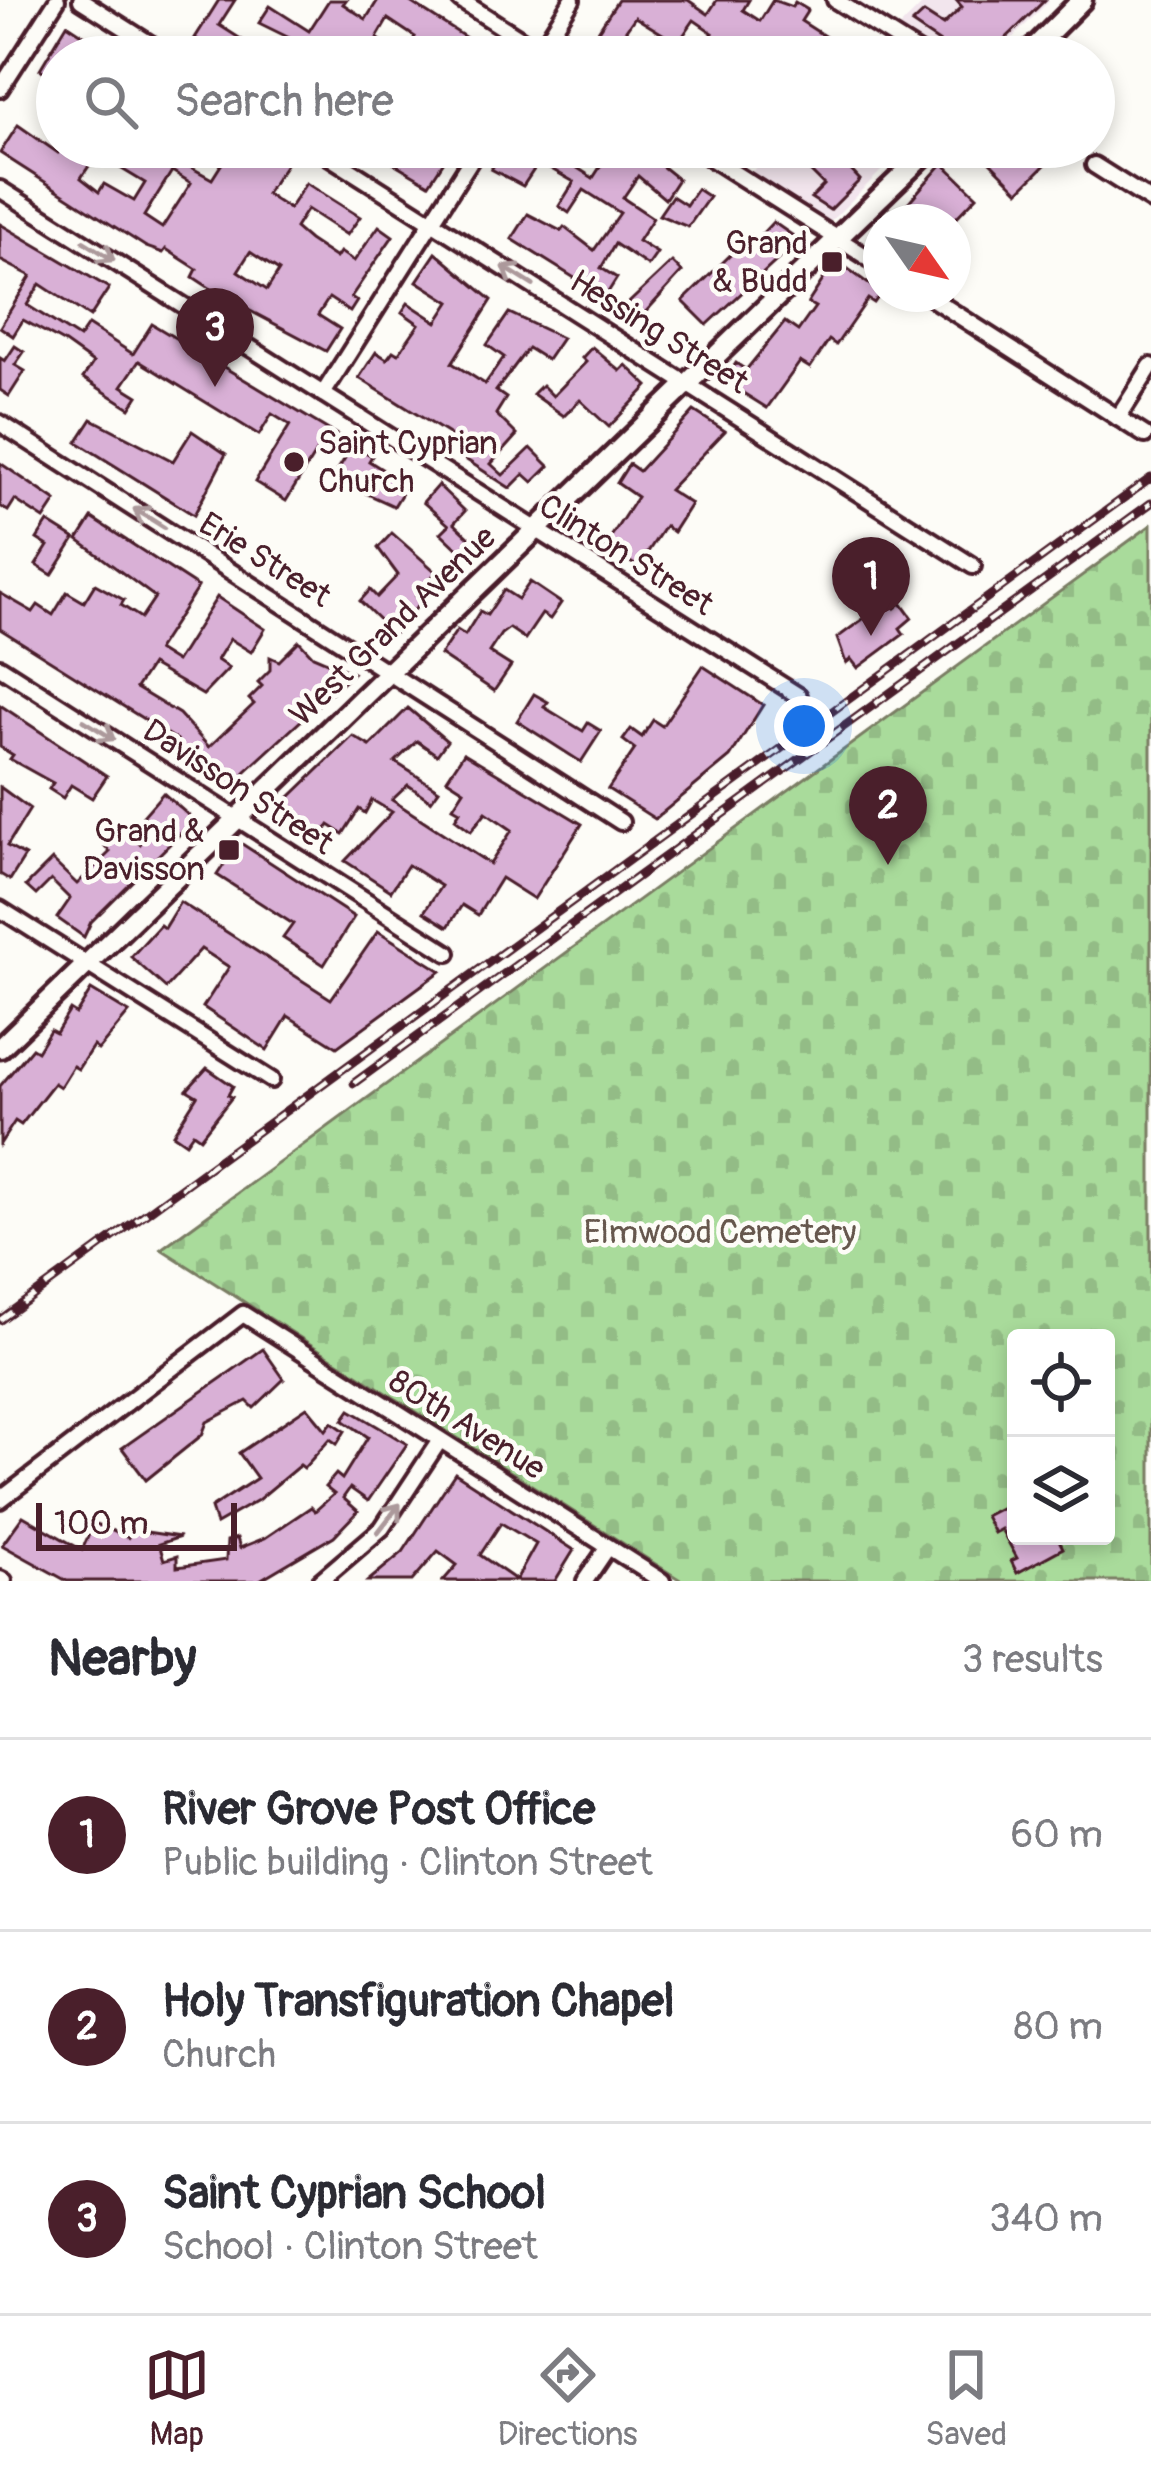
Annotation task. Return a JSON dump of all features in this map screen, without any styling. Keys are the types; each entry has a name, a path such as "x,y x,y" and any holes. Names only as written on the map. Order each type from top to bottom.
{"main road":[{"path":"1046,36 1082,0"},
{"name":"West Grand Avenue","path":"0,1048 910,168"}],"street":[{"path":"0,89 57,0"},
{"path":"81,0 138,36"},
{"path":"460,0 514,36"},
{"path":"552,36 572,0"},
{"path":"836,0 893,36"},
{"name":"Hessing Street","path":"347,168 973,566"},
{"path":"323,394 466,168"},
{"path":"727,168 863,254"},
{"path":"1099,168 1151,201"},
{"name":"Clinton Street","path":"0,188 799,696"},
{"path":"953,312 1145,435"},
{"path":"1118,418 1151,366"},
{"name":"Erie Street","path":"0,424 622,822"},
{"name":"Davisson Street","path":"0,668 448,952"},
{"path":"0,909 271,1080"},
{"name":"80th Avenue","path":"0,1500 243,1314 662,1581"},
{"path":"320,1581 382,1528 440,1440"},
{"path":"585,1581 608,1547"}],"shaded area":[{"path":"927,0 1050,0 1015,36 890,36"},
{"path":"755,168 884,168 816,236 737,186"}],"green space":[{"name":"Elmwood Cemetery","path":"1151,525 1151,1581 682,1581 161,1249"}],"building":[{"path":"219,0 235,0 219,25 236,36 196,36"},
{"path":"329,0 346,0 343,4 366,19 378,0 407,0 463,36 414,36 388,19 378,36 285,36 259,23 270,6 309,31"},
{"path":"618,0 688,0 708,14 717,0 749,0 743,10 760,21 773,0 792,7 795,2 808,10 801,21 824,36 711,36 713,33 694,20 683,36 666,36 635,17 622,36 595,36"},
{"path":"956,0 1045,0 1008,36 930,36 912,24 924,13 943,25 962,7"},
{"path":"67,24 85,36 60,36"},
{"path":"18,125 36,138 36,168 88,168 81,178 99,192 104,184 134,201 145,183 120,168 192,168 212,179 219,168 283,168 266,194 289,209 306,183 360,217 347,235 307,209 295,228 336,258 340,252 354,261 379,226 393,236 351,297 357,301 350,312 329,298 318,315 340,329 326,351 222,296 193,277 197,269 166,249 163,253 146,247 0,153","holes":["172,171 191,183 162,228 144,216","250,252 279,271 267,290 238,271"]},
{"path":"402,168 439,168 429,184"},
{"path":"492,168 535,168 523,186"},
{"path":"550,168 578,168 593,178 599,168 664,168 678,179 665,199 638,176 623,198 653,218 638,241 657,253 648,266 615,244 601,268 617,278 605,297 512,239 528,214 561,231 564,227 594,250 620,213 584,190 569,213 559,206 574,182"},
{"path":"807,168 849,168 860,180 830,210 811,198 824,185"},
{"path":"939,168 948,168 977,196 969,204 907,204"},
{"path":"996,168 1042,168 1019,191"},
{"path":"697,189 709,197 688,227 659,215 672,196 686,205"},
{"path":"773,222 799,240 707,325 683,301 751,235 756,240"},
{"path":"0,224 109,288 90,317 40,284 27,305 79,338 88,325 133,354 152,324 372,456 369,461 407,485 394,506 359,490 361,486 337,471 345,458 321,444 286,501 255,482 290,425 272,414 259,435 139,361 122,386 138,396 130,408 83,378 93,363 65,343 23,320 13,336 0,327 31,276 0,260"},
{"path":"436,253 492,300 452,363 485,384 504,357 487,345 509,313 562,338 547,360 528,348 496,391 506,398 496,414 517,435 491,464 503,475 531,448 549,466 533,482 524,474 510,488 465,459 474,450 359,378 376,352 387,359 393,351 398,354 419,324 402,312 408,303 437,322 450,302 417,281"},
{"path":"836,260 863,280 863,306 836,345 829,340 810,368 800,362 767,408 724,381 736,363 746,370 785,322 798,331 815,307 808,303"},
{"path":"672,262 682,272 631,328 617,314"},
{"path":"15,346 24,352 15,365 25,371 9,396 0,390 0,358 5,361"},
{"path":"592,347 620,371 626,365 648,386 609,427 580,400 564,416 533,394 542,385 553,396 586,362 582,358"},
{"path":"694,411 725,431 669,490 691,504 673,532 665,526 638,567 605,546 637,497 617,483 629,464 639,471"},
{"path":"92,419 173,461 192,431 226,454 194,515 77,442"},
{"path":"0,463 56,501 44,519 15,500 8,511 0,506"},
{"path":"438,485 465,511 454,523 472,540 461,552 441,533 449,525 423,502"},
{"path":"92,518 198,587 157,650 176,662 217,597 265,629 251,652 230,639 217,660 229,668 203,695 151,665 136,688 179,714 209,747 254,704 249,699 270,670 270,657 279,661 299,641 313,656 353,673 245,772 232,791 205,766 202,770 174,744 177,740 0,629 0,593 33,612 38,605 53,615 67,592 84,602 95,584 124,600 121,605 141,618 155,597 78,540"},
{"path":"48,522 75,539 52,575 36,565 48,546 37,539"},
{"path":"392,533 436,572 416,596 422,601 394,634 360,601 370,590 377,597 398,575 378,548"},
{"path":"530,582 561,603 550,619 542,614 525,639 509,628 501,634 489,652 511,666 494,691 440,655 457,630 465,635 480,611 487,615 504,590 518,599"},
{"path":"889,600 895,608 901,603 912,618 900,628 904,634 858,668 851,659 846,663 837,638"},
{"path":"703,666 763,705 730,757 655,819 608,789 635,749 623,740 631,729 642,737 653,720 662,726"},
{"path":"534,694 548,702 544,707 583,731 588,723 601,731 581,762 517,721"},
{"path":"0,705 107,776 92,798 71,785 63,798 49,789 53,783 10,759 13,755 0,747"},
{"path":"408,708 447,741 437,755 417,741 395,762 439,790 431,801 408,785 392,800 490,864 512,830 486,812 471,831 455,819 460,811 453,807 464,790 447,779 464,753 582,824 534,899 501,878 478,915 462,905 448,927 424,912 441,886 408,865 391,891 345,861 392,812 372,800 365,813 359,809 343,834 329,825 317,844 276,818 289,798 353,736 370,746"},
{"path":"0,787 30,809 7,846 25,856 10,880 0,874"},
{"path":"163,793 194,820 91,922 84,937 57,918 70,899 51,880 36,895 26,886 52,860 77,884 110,852 105,846 123,828 140,844 155,826 143,816"},
{"path":"239,842 354,917 324,965 283,938 293,924 217,875"},
{"path":"180,902 331,999 378,931 441,971 337,1047 288,1016 267,1050 203,1007 229,967 201,949 166,988 131,957 160,925 164,928"},
{"path":"91,990 129,1013 98,1050 93,1046 78,1069 73,1066 60,1087 54,1083 21,1125 15,1121 0,1144 0,1086 32,1048 37,1051 50,1030 56,1033 70,1010 76,1014"},
{"path":"207,1068 233,1086 228,1095 232,1097 200,1138 193,1133 186,1143 173,1134 197,1096 187,1090"},
{"path":"263,1349 284,1379 254,1408 247,1401 207,1422 202,1435 146,1480 122,1448"},
{"path":"307,1407 326,1430 332,1422 345,1431 337,1444 330,1439 304,1468 300,1465 258,1500 216,1524 211,1508 257,1478 239,1453"},
{"path":"350,1410 407,1444 368,1501 350,1488 343,1498 358,1511 334,1536 258,1581 67,1581 2,1545 23,1516 82,1550 94,1523 129,1538 119,1528 180,1537 159,1544 164,1560 177,1556 177,1567 226,1560 227,1541 237,1538 240,1548 265,1538 311,1507 315,1511 334,1494 325,1487 336,1474 342,1479 368,1437 343,1420"},
{"path":"455,1473 574,1550 555,1581 443,1581 457,1565 438,1551 412,1581 368,1581 403,1552","holes":["501,1523 536,1544 516,1580 480,1555"]},
{"path":"1007,1505 1007,1540 1001,1529 994,1533 985,1516"},
{"path":"1010,1545 1063,1548 1017,1573 1011,1561 1017,1558"}],"railway":[{"path":"0,1320 1151,478"},
{"path":"354,1083 1151,503"}],"place":[{"name":"Grand & Budd","path":"832,262"},
{"name":"Saint Cyprian School","path":"215,387"},
{"name":"Saint Cyprian Church","path":"294,462"},
{"name":"River Grove Post Office","path":"871,636"},
{"name":"Grand & Davisson","path":"229,850"},
{"name":"Holy Transfiguration Chapel","path":"888,865"}]}
